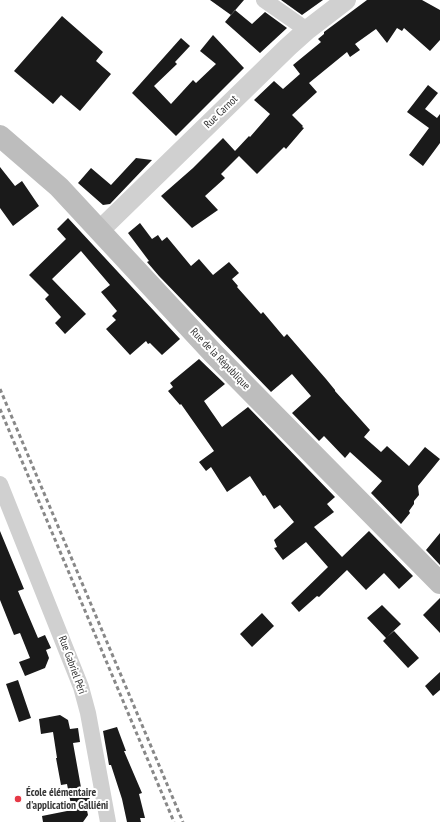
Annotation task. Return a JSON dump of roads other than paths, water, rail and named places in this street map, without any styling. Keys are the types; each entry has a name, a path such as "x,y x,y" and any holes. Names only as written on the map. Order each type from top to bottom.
{"main road":[{"name":"Rue de la République","path":"0,136 50,178 213,353 440,583"}],"street":[{"path":"264,0 307,30"},
{"name":"Rue Carnot","path":"100,230 266,68 307,30 346,0"},
{"name":"Rue Gabriel Péri","path":"0,484 6,517 82,687 108,822"}],"railway":[{"path":"0,389 183,822"},
{"path":"0,409 174,822"}],"place":[{"name":"École élémentaire d'application Galliéni","path":"18,799"}]}
